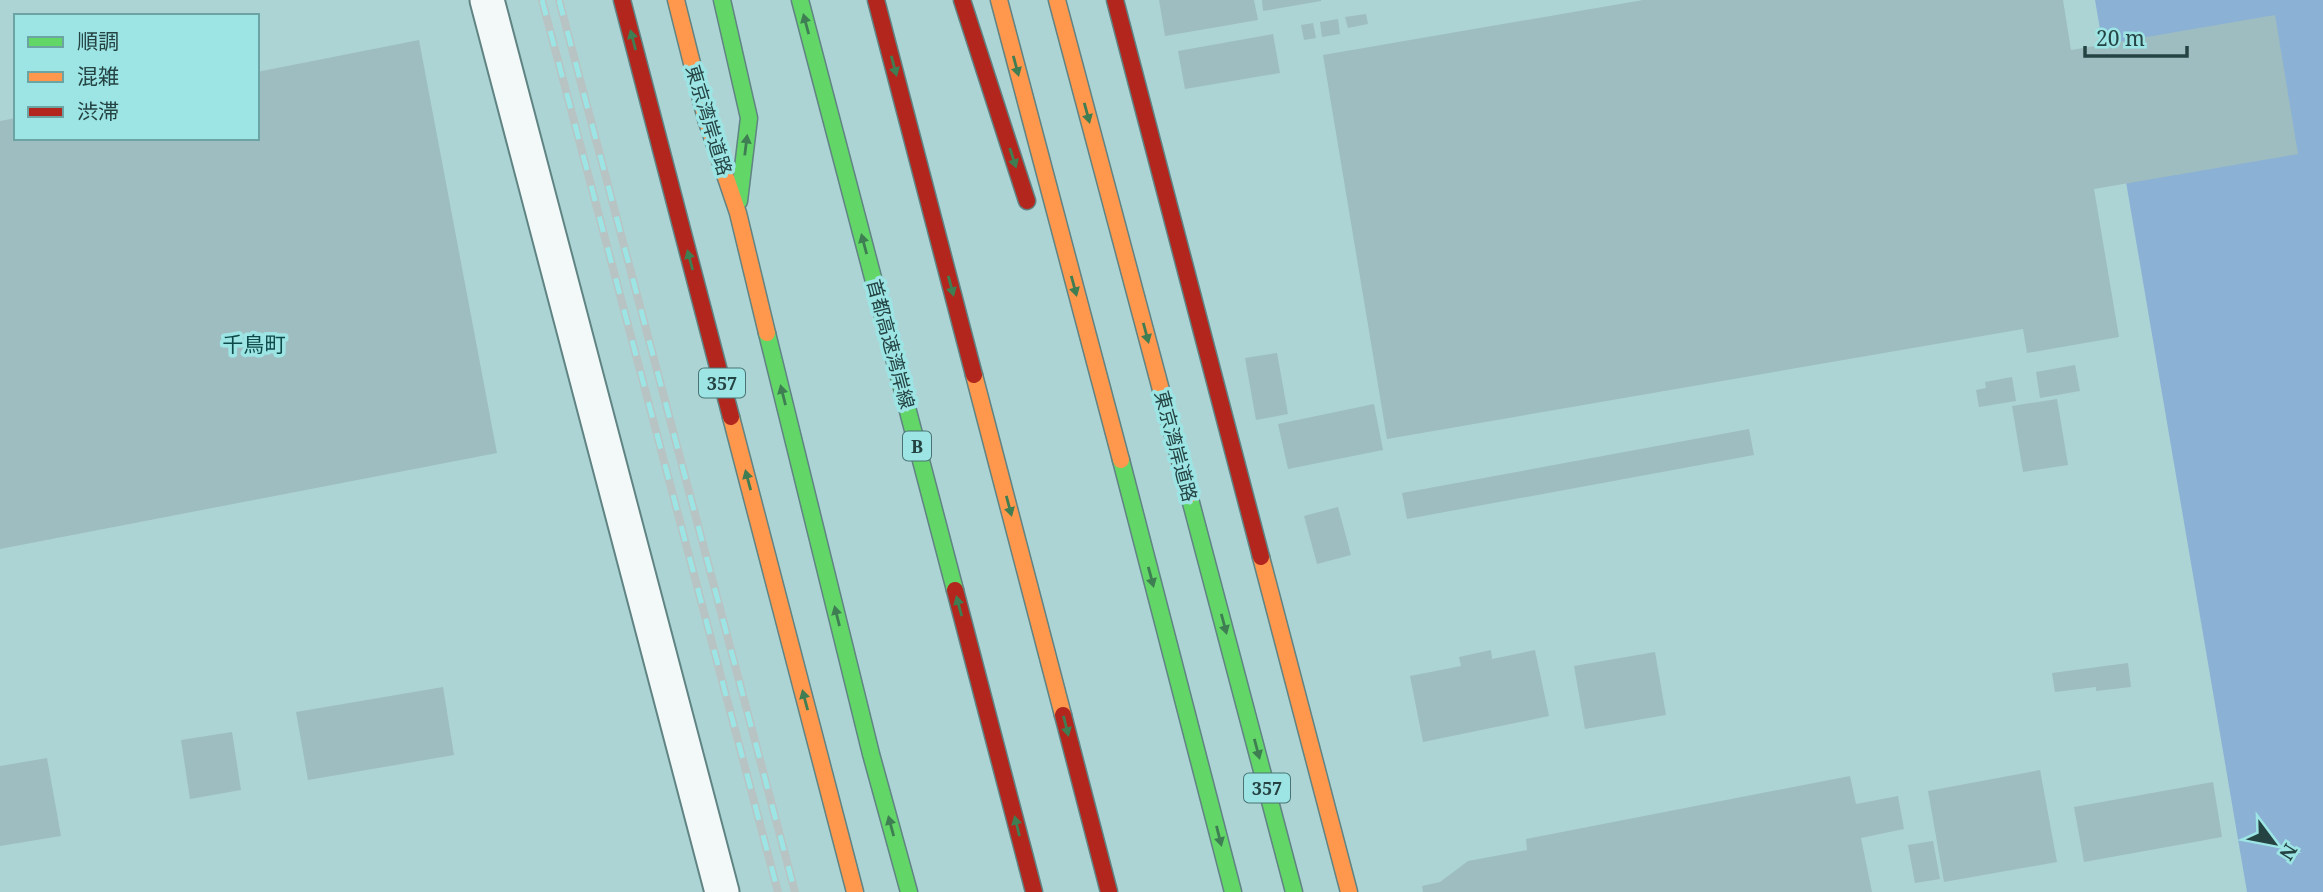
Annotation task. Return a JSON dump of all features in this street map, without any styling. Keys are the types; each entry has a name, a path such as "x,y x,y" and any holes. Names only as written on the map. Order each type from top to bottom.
{"main road":[{"name":"357","path":"622,0 855,892"},
{"name":"東京湾岸道路","path":"676,0 706,119 738,213 871,754 909,892"},
{"path":"722,0 749,118 738,213"},
{"name":"首都高速湾岸線","path":"800,0 1034,892"},
{"path":"876,0 1109,892"},
{"path":"962,0 1033,222"},
{"path":"999,0 1233,892"},
{"name":"東京湾岸道路","path":"1057,0 1294,892"},
{"path":"1115,0 1349,892"},
{"path":"1072,339 1138,532"}],"street":[{"path":"487,0 722,892"}],"water":[{"path":"2095,0 2323,0 2323,892 2247,892"}],"building":[{"path":"1159,0 1254,0 1258,20 1165,36"},
{"path":"1262,0 1321,0 1321,1 1263,11"},
{"path":"1643,0 2063,0 2071,50 2275,15 2298,154 2094,189 2119,337 2027,353 2023,329 1387,439 1323,55"},
{"path":"1366,14 1368,24 1348,28 1345,17"},
{"path":"1338,19 1340,34 1322,37 1320,22"},
{"path":"1313,23 1316,38 1304,40 1301,25"},
{"path":"1273,34 1280,73 1185,89 1178,51"},
{"path":"419,40 497,453 0,549 0,121 14,118 14,140 259,140 259,72"},
{"path":"1277,353 1288,414 1256,420 1245,358"},
{"path":"2075,365 2080,391 2040,398 2036,372"},
{"path":"2012,377 2016,401 1979,407 1976,390 1986,388 1985,382"},
{"path":"2057,399 2068,465 2023,472 2012,406"},
{"path":"1374,404 1383,450 1288,469 1278,424"},
{"path":"1749,429 1754,455 1407,519 1402,493"},
{"path":"1338,507 1351,555 1317,564 1304,516"},
{"path":"1491,650 1492,659 1535,650 1549,716 1423,742 1410,676 1461,666 1459,657"},
{"path":"1655,652 1666,715 1585,729 1574,666"},
{"path":"2128,663 2131,687 2096,691 2096,687 2055,692 2052,673"},
{"path":"443,687 454,755 308,780 296,712"},
{"path":"232,732 241,790 190,799 181,740"},
{"path":"47,758 61,836 0,846 0,766"},
{"path":"2040,770 2057,862 1944,882 1928,791"},
{"path":"1850,776 1856,804 1898,796 1904,829 1861,838 1872,892 1423,892 1422,886 1440,882 1468,861 1527,850 1526,839"},
{"path":"2213,782 2222,837 2084,862 2074,807"},
{"path":"1933,841 1940,879 1915,883 1908,845"}],"railway":[{"path":"542,0 778,892"},
{"path":"559,0 795,892"}],"traffic: fast":[{"path":"722,0 749,118 739,201"},
{"path":"800,0 955,590"},
{"path":"767,333 871,754 909,892"},
{"path":"1121,460 1233,892"},
{"path":"1189,495 1294,892"}],"traffic: slow":[{"path":"676,0 706,119 738,213 767,333"},
{"path":"999,0 1121,460"},
{"path":"1057,0 1189,495"},
{"path":"974,375 1063,715"},
{"path":"731,417 855,892"},
{"path":"1261,557 1349,892"}],"traffic: jam":[{"path":"622,0 731,417"},
{"path":"876,0 974,375"},
{"path":"962,0 1027,201"},
{"path":"1115,0 1261,557"},
{"path":"955,590 1034,892"},
{"path":"1063,715 1109,892"}],"district":[{"name":"千鳥町","path":"254,344"}]}
